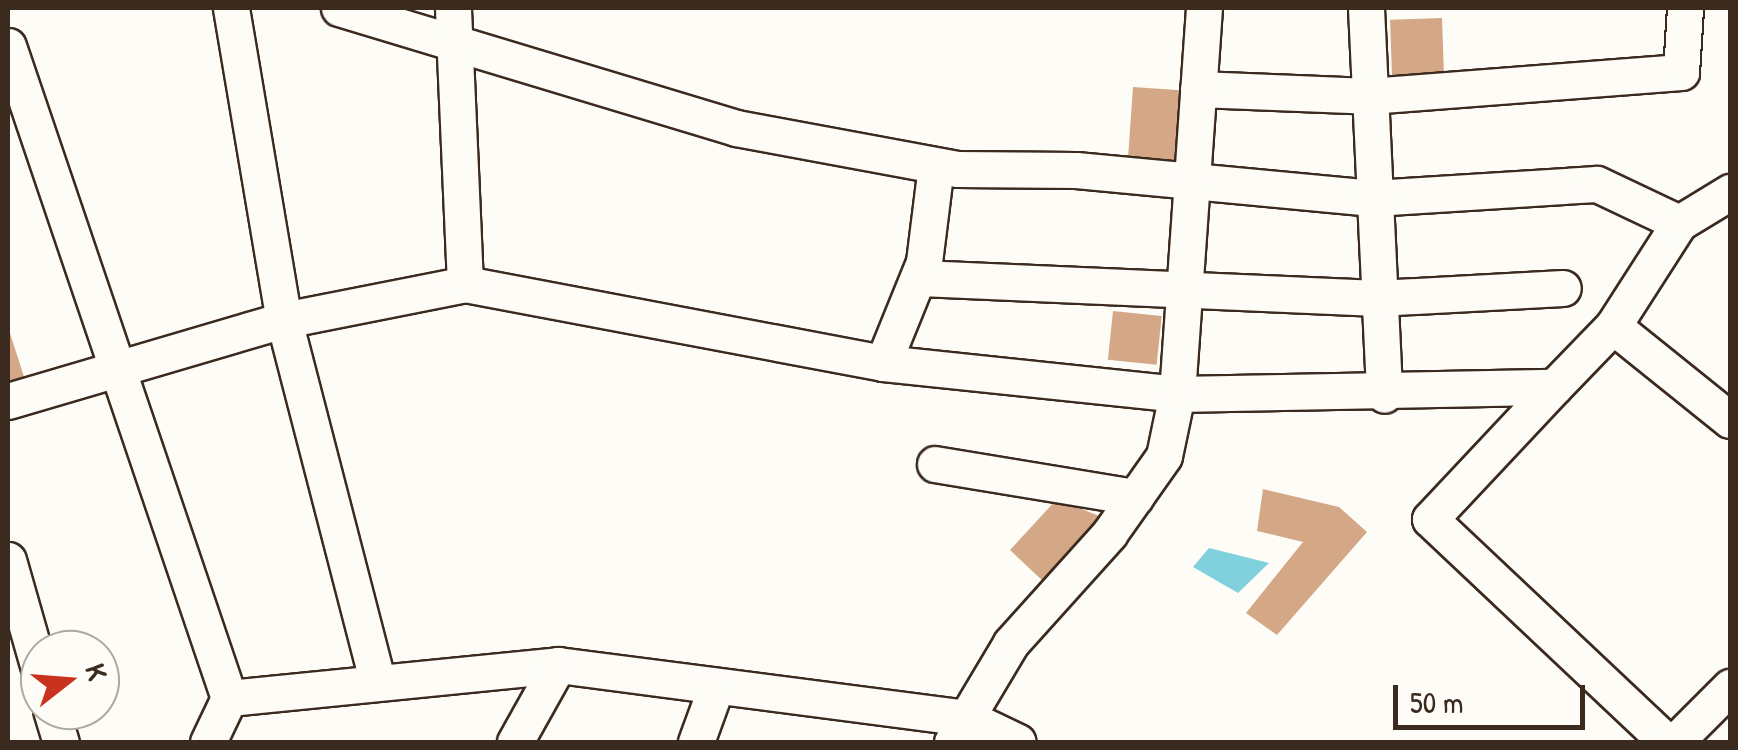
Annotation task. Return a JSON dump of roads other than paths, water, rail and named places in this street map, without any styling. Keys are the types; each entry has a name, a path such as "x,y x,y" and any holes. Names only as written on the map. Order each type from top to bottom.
{"street":[{"path":"251,8 231,8 284,320 378,680"},
{"path":"340,8 453,24 736,128 936,166 1372,198 1597,184 1680,223"},
{"path":"960,730 1011,643 1135,497 1164,456 1177,394 1204,8"},
{"path":"1366,8 1384,395"},
{"path":"1198,89 1370,96 1681,72 1685,8"},
{"path":"453,24 465,284"},
{"path":"8,46 229,698 208,742"},
{"path":"884,364 920,278 936,166"},
{"path":"1667,742 1430,519 1613,326 1680,223 1730,192"},
{"path":"920,278 1378,298 1563,288"},
{"path":"8,402 284,320 465,284 884,364 1177,394 1384,395 1554,387"},
{"path":"1613,326 1730,420"},
{"path":"935,464 1135,497"},
{"path":"8,560 28,630"},
{"path":"229,698 378,680 558,665 716,687 1018,742"},
{"path":"515,742 558,665"},
{"path":"696,742 716,687"},
{"path":"1675,742 1730,687"}],"water":[{"path":"1209,548 1269,563 1238,593 1193,567"}]}
